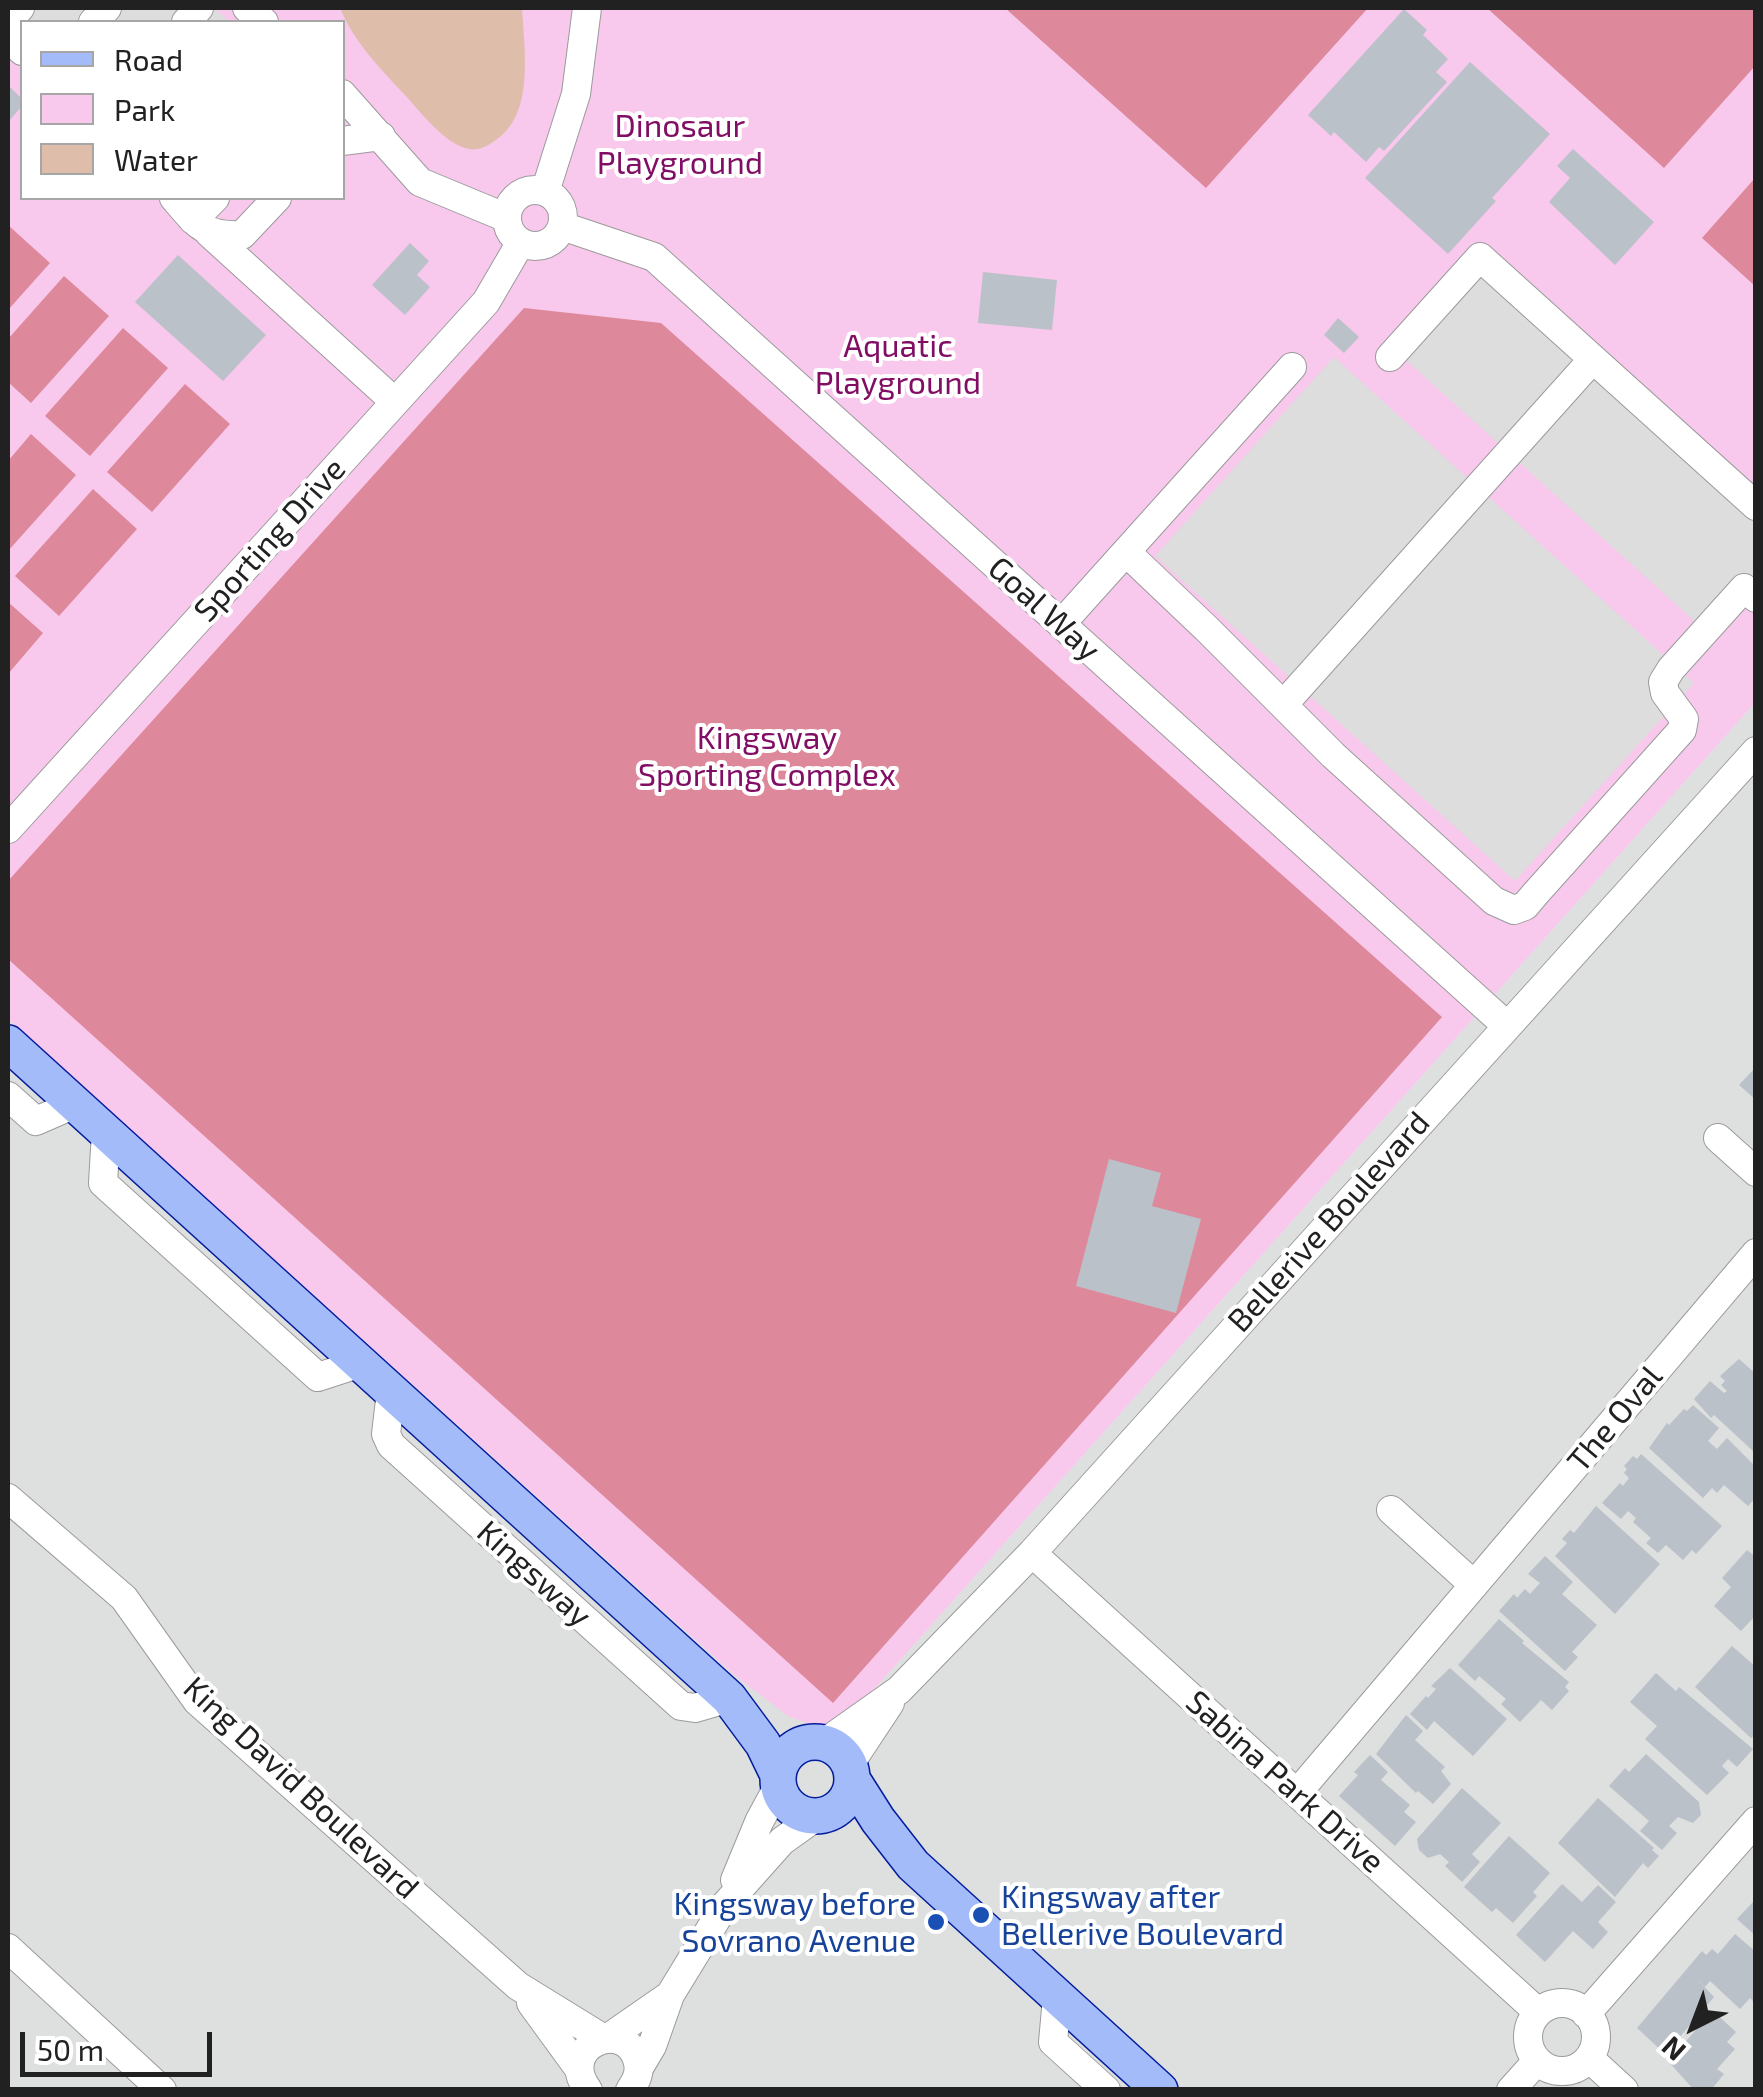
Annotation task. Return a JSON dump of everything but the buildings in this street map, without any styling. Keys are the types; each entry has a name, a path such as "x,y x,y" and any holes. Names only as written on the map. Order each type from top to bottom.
{"main road":[{"name":"Kingsway","path":"8,1042 732,1702 763,1744 788,1804 806,1815 821,1815 913,1865"},
{"name":"Kingsway","path":"732,1702 835,1757 913,1865 1160,2090"},
{"path":"779,1780 790,1752 835,1757 841,1805 821,1815"}],"street":[{"path":"8,21 20,8"},
{"path":"545,192 576,94 587,8"},
{"path":"345,97 420,182 540,246 557,235 562,226 560,206 545,192 520,194 514,200 514,230"},
{"path":"345,141 381,136"},
{"path":"176,200 395,402"},
{"path":"201,227 213,200"},
{"path":"201,227 242,235 275,200"},
{"name":"Goal Way","path":"562,226 654,257 1506,1025"},
{"name":"Sporting Drive","path":"8,830 486,302 514,230"},
{"path":"1390,357 1480,258 1756,506"},
{"path":"1283,705 1593,359"},
{"path":"1061,624 1292,367"},
{"path":"1126,552 1333,755 1494,901 1514,910 1536,894 1682,730 1684,719 1665,693 1663,682 1671,670 1744,588 1756,598"},
{"name":"Bellerive Boulevard","path":"835,1757 1032,1553 1506,1025 1751,764"},
{"path":"8,1096 36,1121 75,1104"},
{"path":"1718,1138 1756,1172"},
{"name":"The Oval","path":"1298,1792 1756,1253"},
{"name":"King David Boulevard","path":"8,1498 124,1598 196,1701 518,1986 606,2039 630,2046 640,2080"},
{"path":"1391,1510 1474,1585"},
{"name":"Sabina Park Drive","path":"1032,1553 1538,2012"},
{"path":"640,2080 670,1995 725,1905 779,1780"},
{"path":"725,1905 782,1841 821,1815"},
{"path":"1586,2014 1756,1821"},
{"path":"8,1948 162,2090"},
{"name":"King David Boulevard","path":"518,1986 578,2080"},
{"path":"578,2080 586,2049 670,1995"},
{"path":"1057,1998 1053,2042 1106,2090"},
{"path":"1560,2003 1572,2004 1586,2014 1596,2035 1589,2058 1570,2071 1558,2072 1537,2061 1527,2040 1528,2028 1538,2012 1560,2003"},
{"path":"1589,2058 1624,2090"},
{"path":"1511,2090 1537,2061"}],"shaded area":[{"path":"8,8 214,8 228,20 20,20 20,30"},
{"path":"1485,272 1755,516 1755,589 1712,637 1406,360"},
{"path":"1334,357 1694,683 1515,881 1155,556"},
{"path":"1755,703 1755,2089 8,2089 8,1019 733,1674 835,1733"}],"green space":[{"name":"Kingsway Sporting Complex","path":"8,8 1755,8 1755,703 835,1733 788,1716 733,1674 8,1019"},
{"path":"1005,8 1368,8 1206,188"},
{"path":"1487,8 1755,8 1755,66 1664,168"},
{"path":"1755,178 1755,286 1702,238"},
{"path":"8,225 50,263 8,310"},
{"path":"64,276 109,316 31,403 8,382 8,339"},
{"path":"524,308 661,323 1442,1017 833,1703 8,959 8,881"},
{"path":"123,328 168,368 90,456 45,416"},
{"path":"185,384 230,424 152,512 107,472"},
{"path":"31,434 76,475 8,551 8,461"},
{"path":"93,489 137,529 59,616 15,576"},
{"path":"8,602 43,633 8,674"}],"water":[{"path":"340,8 522,8 524,78 517,113 509,128 480,148 469,149 451,141 368,54"}],"place":[{"name":"Kingsway after Bellerive Boulevard","path":"981,1915"},
{"name":"Kingsway before Sovrano Avenue","path":"936,1922"}],"park label":[{"name":"Dinosaur Playground","path":"680,144"},
{"name":"Aquatic Playground","path":"898,364"}]}
